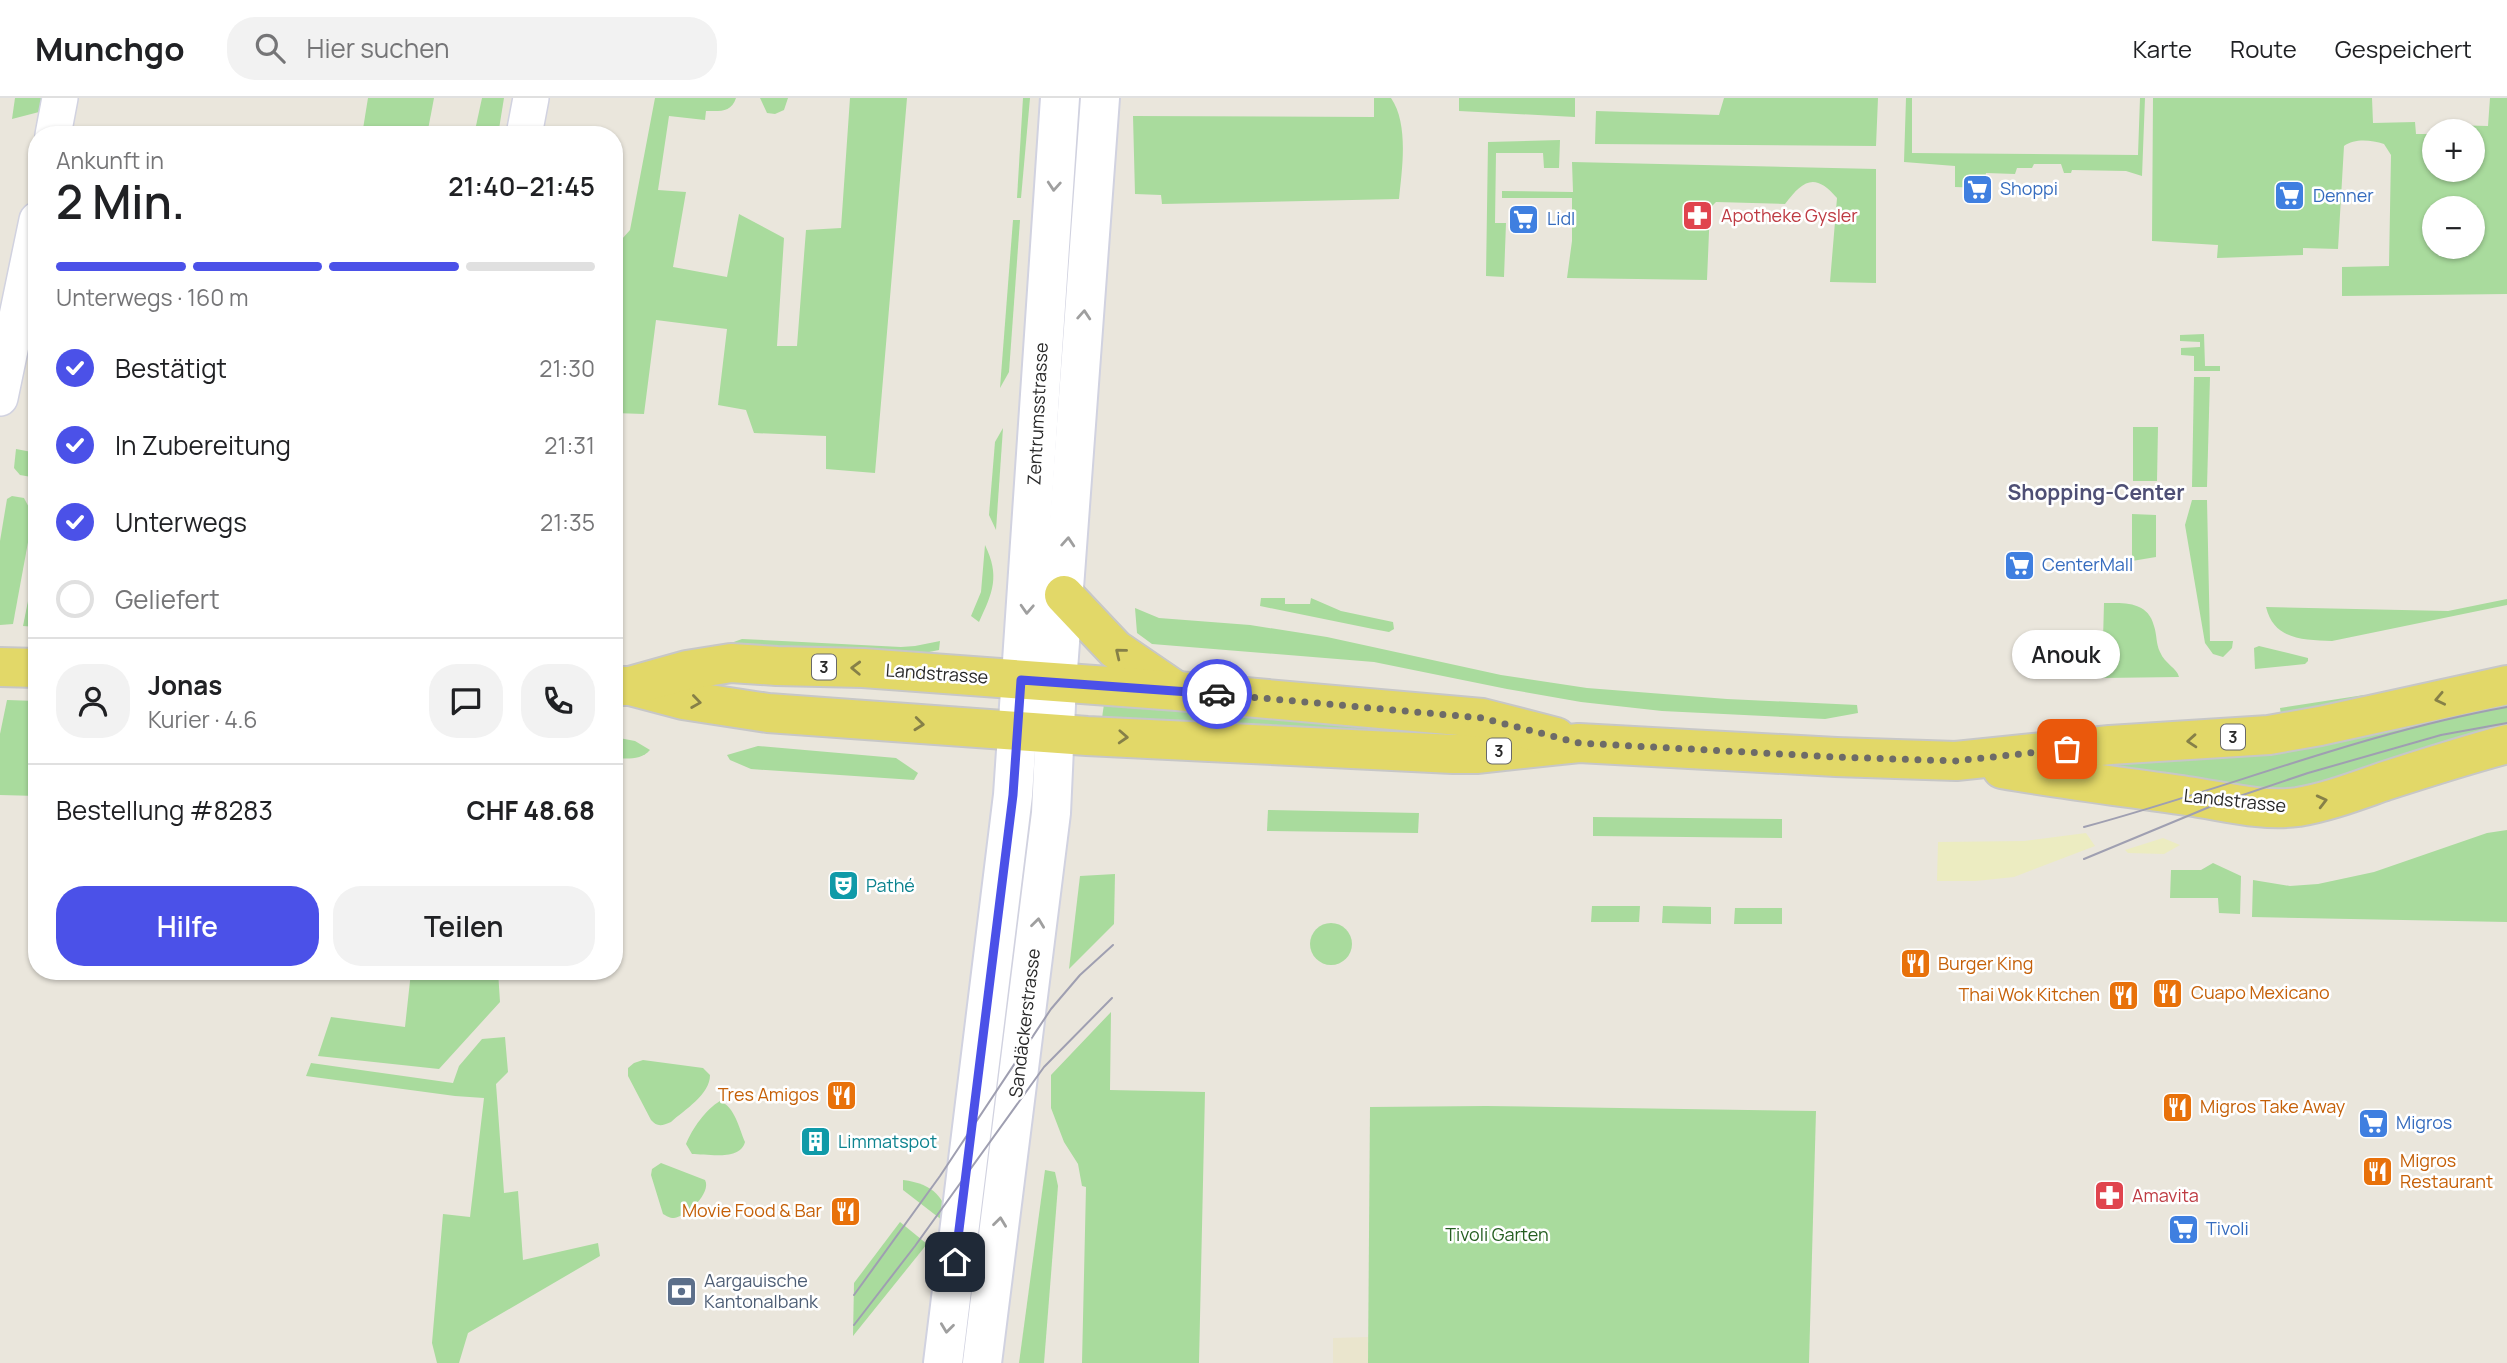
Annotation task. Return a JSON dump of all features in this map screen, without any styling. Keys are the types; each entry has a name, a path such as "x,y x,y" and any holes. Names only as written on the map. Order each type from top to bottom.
{"main road":[{"path":"1064,595 1115,649 1177,691"},
{"name":"Landstrasse","path":"623,686 687,670 731,663 863,668 1177,691 1482,718 1579,743"},
{"path":"0,667 28,668"},
{"name":"Landstrasse","path":"623,686 683,700 768,713 1055,733 1453,754 1579,743 1955,761 2110,745 2269,735 2507,685"},
{"name":"Landstrasse","path":"1955,761 2098,786 2190,796 2219,803 2296,807 2326,801 2460,756 2507,744"}],"street":[{"path":"55,126 60,98"},
{"path":"526,126 531,98"},
{"name":"Zentrumsstrasse","path":"1039,681 1060,98"},
{"name":"Zentrumsstrasse","path":"1017,730 1039,681 1064,595 1100,98"},
{"path":"0,398 28,263"},
{"name":"Sandäckerstrasse","path":"982,1363 1052,813 1055,733 1039,681"},
{"path":"943,1363 1013,795 1017,730"},
{"path":"972,1128 995,1149 1005,1181"}],"shaded area":[{"path":"1368,1337 1368,1363 1333,1363 1333,1338"}],"green space":[{"path":"15,98 42,98 39,112 12,119"},
{"path":"368,98 434,98 429,126 363,126"},
{"path":"482,98 504,98 499,126 476,126"},
{"path":"655,98 736,98 728,109 706,111 705,120 669,116 658,190 686,192 673,267 727,277 739,214 784,238 777,346 797,346 806,230 841,228 850,98 907,98 875,473 826,469 826,436 754,433 746,410 718,405 727,329 656,320 644,414 623,413 623,238 630,230"},
{"path":"760,98 788,98 784,110 775,114 767,113"},
{"path":"1023,98 1030,98 1021,198 1017,198"},
{"path":"1374,98 1391,98 1400,121 1403,147 1399,199 1162,204 1161,195 1135,194 1133,116 1374,117"},
{"path":"1459,98 1575,98 1575,117 1459,111"},
{"path":"1724,98 1878,98 1876,146 1595,144 1596,111 1719,115"},
{"path":"1906,98 1912,98 1912,153 2138,155 2140,98 2145,98 2142,176 2126,171 2072,170 2071,173 2064,173 2061,164 2034,164 2032,168 2017,168 2015,174 1986,173 1984,188 1955,187 1955,166 1904,162"},
{"path":"2153,98 2372,98 2373,123 2415,122 2416,134 2422,134 2422,182 2485,182 2485,126 2488,126 2490,98 2507,98 2507,294 2342,296 2342,267 2389,266 2391,155 2384,144 2363,140 2344,146 2338,249 2303,248 2303,255 2217,258 2218,245 2152,241"},
{"path":"1560,140 1559,168 1544,168 1543,153 1496,153 1495,223 1506,223 1504,277 1486,276 1488,142"},
{"path":"1572,162 1876,169 1876,283 1830,282 1837,198 1816,182 1810,182 1798,189 1785,204 1716,202 1710,208 1707,280 1567,278 1572,241 1572,198 1502,198 1502,191 1573,192"},
{"path":"1013,220 1020,220 1009,372 1000,388"},
{"path":"2204,334 2205,366 2220,366 2220,371 2194,371 2194,356 2181,355 2181,348 2200,347 2200,342 2180,341 2180,335"},
{"path":"2194,377 2210,377 2207,487 2192,487"},
{"path":"2133,427 2158,427 2157,481 2133,481"},
{"path":"1003,428 996,530 989,515 995,442"},
{"path":"16,449 28,451 28,476 20,475 14,468"},
{"path":"12,496 24,498 28,506 28,542 13,624 0,625 0,541 7,499"},
{"path":"2192,500 2207,500 2210,641 2233,641 2232,648 2223,657 2213,654 2205,643 2185,525"},
{"path":"2132,514 2156,515 2156,557 2132,561"},
{"path":"985,545 990,556 993,584 979,622 971,616 981,592"},
{"path":"1261,598 1285,598 1285,604 1310,604 1311,598 1341,611 1393,622 1394,629 1389,632 1260,606"},
{"path":"2507,599 2507,605 2332,641 2300,639 2283,632 2270,618 2266,607 2448,611"},
{"path":"28,601 28,626 23,626"},
{"path":"2104,603 2134,605 2146,612 2154,626 2160,652 2179,677 2102,678"},
{"path":"1135,608 1159,618 1250,625 1327,637 1501,675 1587,688 1727,699 1857,705 1858,713 1825,719 1662,711 1581,702 1374,662 1152,644 1137,633"},
{"path":"742,639 901,647 940,641 939,650 909,656 720,647"},
{"path":"2259,646 2308,658 2308,661 2305,664 2255,669 2254,648"},
{"path":"2364,695 2365,701 2281,715 2280,708"},
{"path":"1105,697 1426,723 1425,736 1102,718"},
{"path":"2507,699 2507,730 2343,784 2263,795 2104,770 2104,753"},
{"path":"7,700 28,701 28,796 0,795 0,734"},
{"path":"623,739 635,741 650,750 638,757 623,759"},
{"path":"758,746 896,758 918,773 914,780 751,769 730,760 727,755"},
{"path":"1268,810 1419,813 1418,833 1267,831"},
{"path":"1593,817 1782,819 1782,838 1593,836"},
{"path":"2507,830 2507,922 2252,917 2253,880 2290,886 2318,884 2374,872 2487,833"},
{"path":"2213,863 2241,876 2240,914 2219,913 2218,898 2170,898 2171,870 2201,870"},
{"path":"1115,874 1114,924 1069,969 1080,876"},
{"path":"1592,906 1640,906 1639,922 1591,922"},
{"path":"1663,906 1711,907 1711,924 1662,923"},
{"path":"1735,908 1782,908 1782,924 1734,924"},
{"path":"1331,923 1346,929 1352,944 1346,959 1331,965 1316,959 1310,944 1316,929"},
{"path":"410,980 499,980 500,1002 439,1069 318,1056 331,1017 405,1027"},
{"path":"1111,1012 1110,1090 1205,1092 1199,1363 1082,1363 1086,1187 1082,1186 1078,1164 1064,1142 1051,1108 1051,1075"},
{"path":"505,1037 508,1072 496,1084 504,1193 518,1191 523,1260 598,1243 600,1256 468,1333 459,1363 437,1363 432,1343 443,1214 470,1217 484,1098 306,1076 311,1063 453,1083 459,1066 482,1039"},
{"path":"643,1060 703,1068 710,1075 709,1082 689,1107 671,1122 658,1125 651,1120 628,1076 628,1068"},
{"path":"720,1101 736,1119 745,1142 742,1148 723,1155 692,1154 686,1144 689,1138 705,1114"},
{"name":"Tivoli Garten","path":"1370,1107 1816,1111 1809,1363 1368,1363"},
{"path":"661,1163 705,1180 705,1191 701,1197 691,1209 679,1217 672,1218 663,1214 651,1175 652,1169"},
{"path":"1045,1170 1055,1172 1058,1186 1044,1363 1019,1363"},
{"path":"903,1180 923,1185 936,1194 945,1208 951,1227 903,1190"},
{"path":"900,1222 927,1244 853,1336 854,1283"}],"sand":[{"path":"2086,833 2095,846 2014,877 1937,881 1938,842 2024,841"},
{"path":"2163,838 2180,845 2164,854 2128,853 2125,850"}],"tram line":[{"path":"2084,827 2347,746 2453,718 2507,707"},
{"path":"2084,859 2219,803 2308,773 2441,735 2507,723"},
{"path":"854,1295 940,1176 1051,1009 1080,975 1113,945"},
{"path":"854,1325 915,1246 1044,1067 1112,998"}],"way so far":[{"path":"1217,694 1482,718 1579,743 1955,761 2067,749"}],"place":[{"name":"Shoppi","path":"1977,189"},
{"name":"Denner","path":"2290,196"},
{"name":"Apotheke Gysler","path":"1698,216"},
{"name":"Lidl","path":"1524,219"},
{"name":"CenterMall","path":"2019,565"},
{"name":"Anouk","path":"2067,749"},
{"name":"Pathé","path":"843,886"},
{"name":"Burger King","path":"1915,964"},
{"name":"Cuapo Mexicano","path":"2168,993"},
{"name":"Thai Wok Kitchen","path":"2123,995"},
{"name":"Tres Amigos","path":"842,1095"},
{"name":"Migros Take Away","path":"2177,1107"},
{"name":"Migros","path":"2373,1123"},
{"name":"Limmatspot","path":"815,1142"},
{"name":"Migros Restaurant","path":"2377,1171"},
{"name":"Amavita","path":"2109,1196"},
{"name":"Movie Food & Bar","path":"845,1211"},
{"name":"Tivoli","path":"2183,1229"},
{"name":"Aargauische Kantonalbank","path":"681,1291"}],"district":[{"name":"Shopping-Center","path":"2096,493"}],"route":[{"path":"955,1262 1013,795 1021,680 1217,694"}]}
